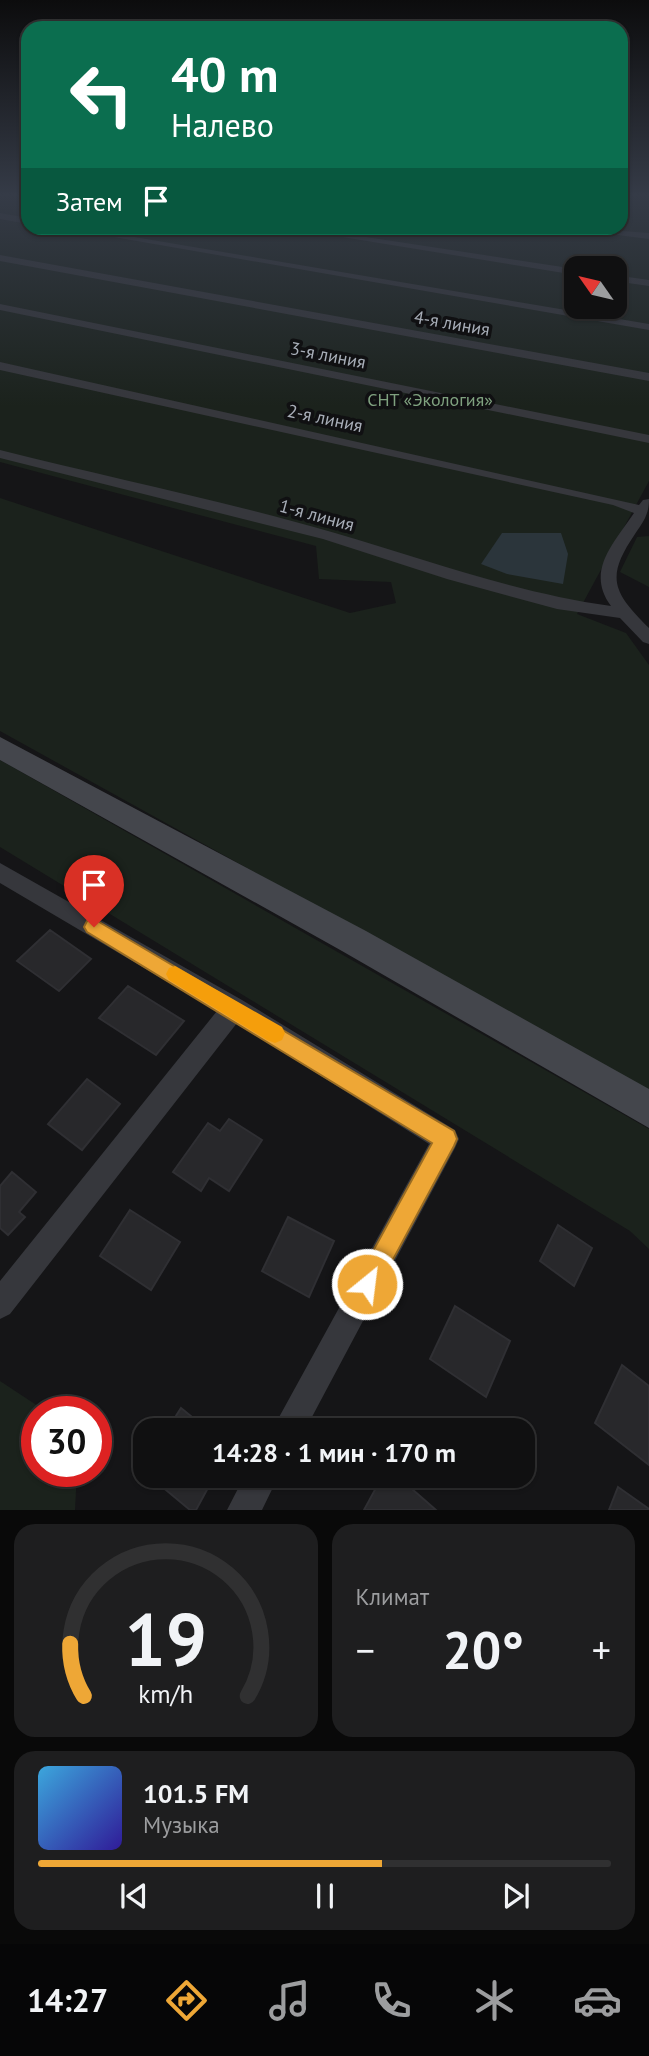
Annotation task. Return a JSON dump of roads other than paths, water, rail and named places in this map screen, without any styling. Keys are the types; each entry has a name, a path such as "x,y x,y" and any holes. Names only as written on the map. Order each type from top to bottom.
{"main road":[{"path":"0,747 354,941 649,1110"}],"street":[{"name":"4-я линия","path":"41,265 649,377"},
{"path":"287,265 649,327"},
{"path":"534,265 564,270"},
{"path":"627,280 649,283"},
{"name":"3-я линия","path":"0,307 649,439"},
{"name":"2-я линия","path":"0,366 617,502 645,505"},
{"name":"1-я линия","path":"0,454 328,536 453,576 557,604 624,613"},
{"path":"645,505 606,566 606,585 624,613 649,638"},
{"path":"0,872 234,1009 446,1139 295,1418"},
{"path":"0,1304 234,1009"},
{"path":"244,1510 256,1488"}],"park label":[{"name":"СНТ «Экология»","path":"430,399"}]}
